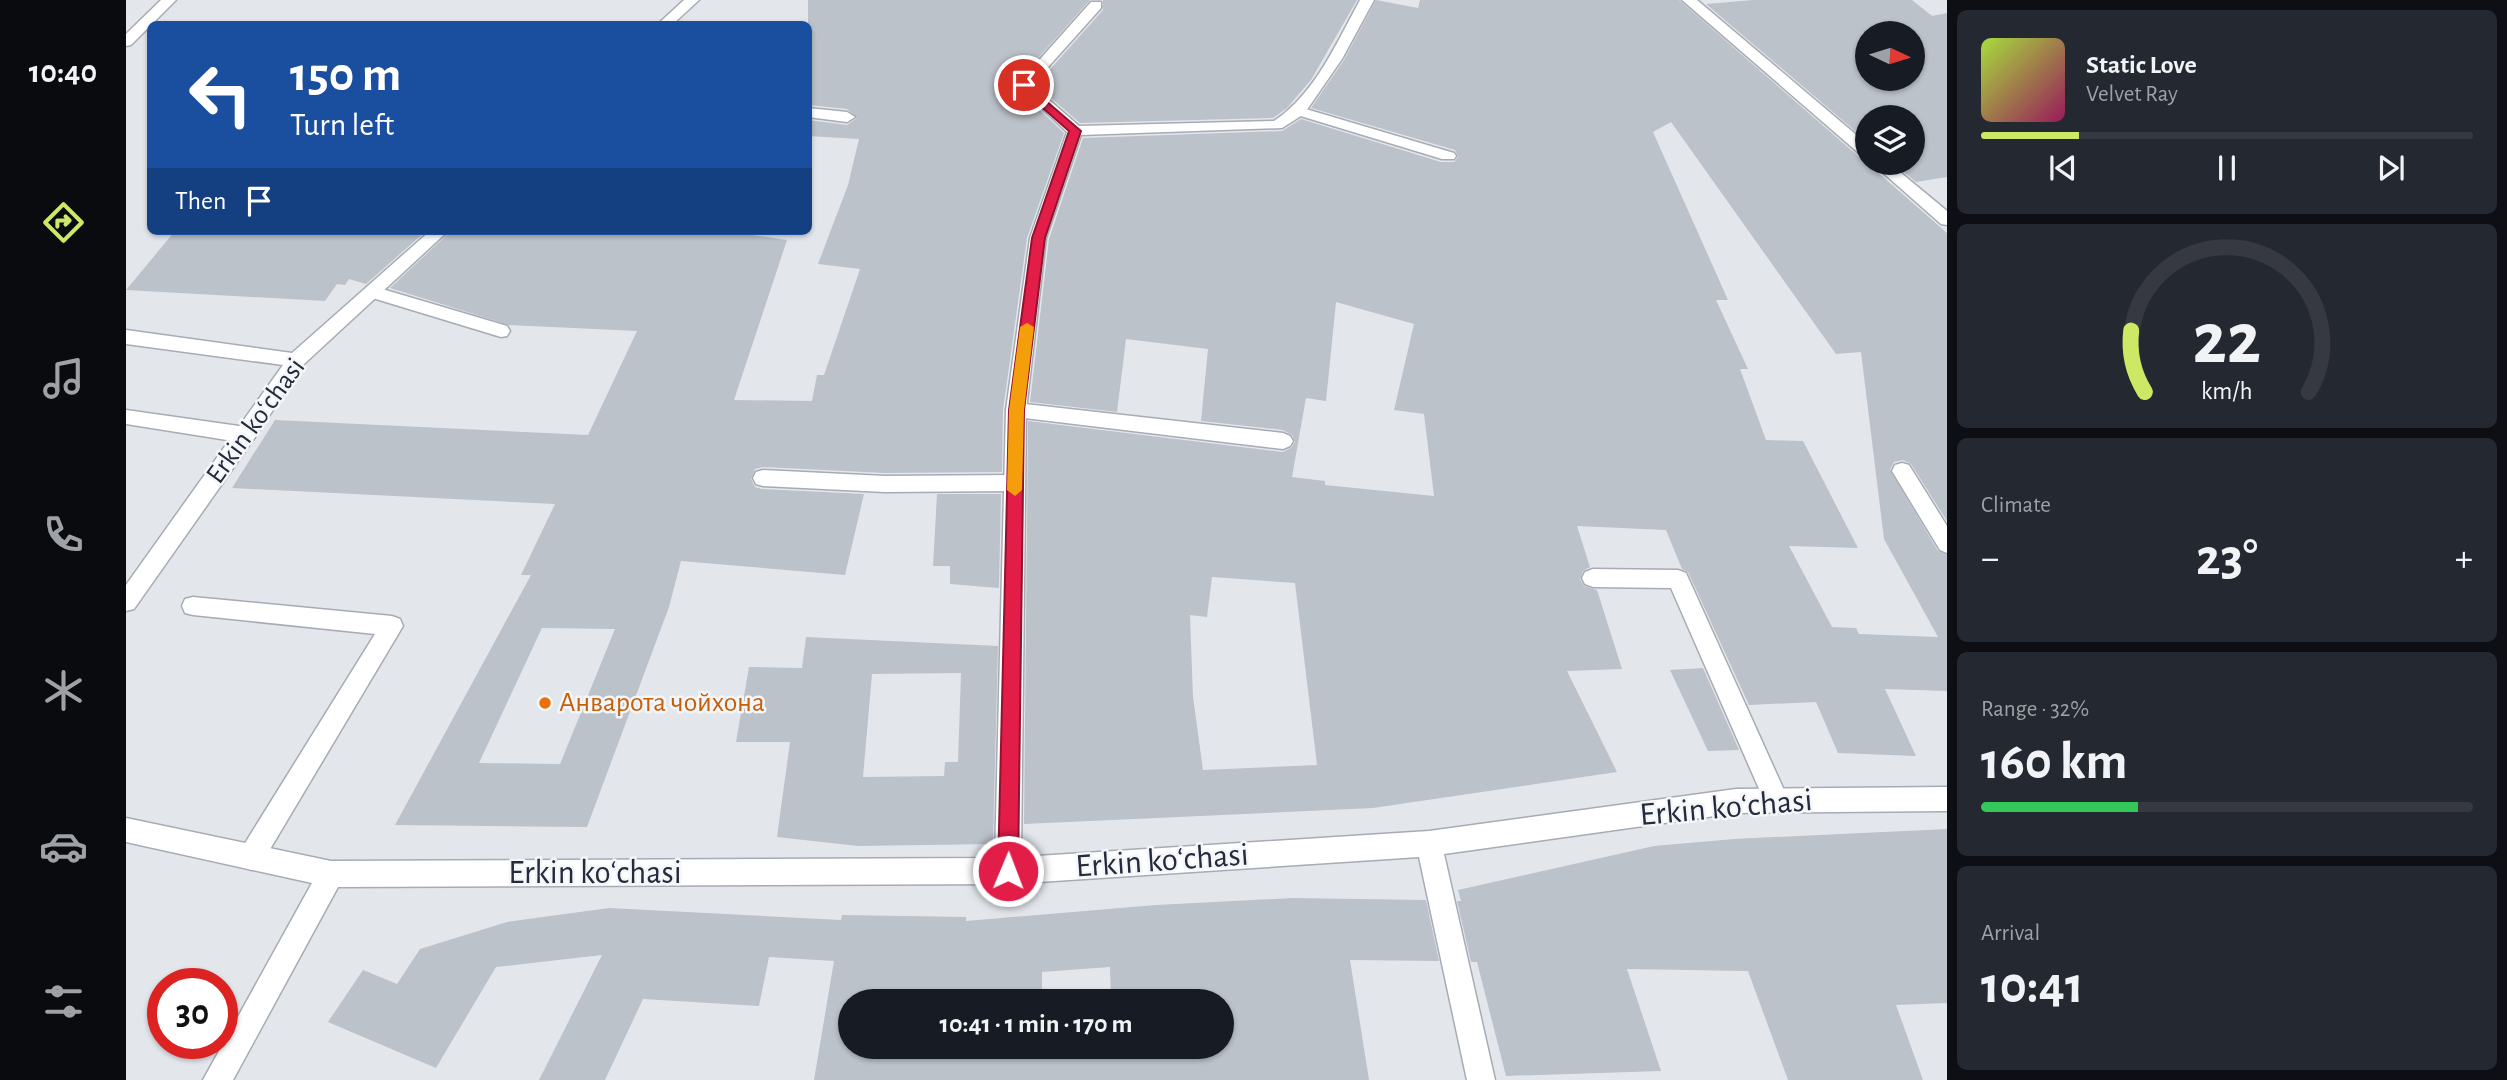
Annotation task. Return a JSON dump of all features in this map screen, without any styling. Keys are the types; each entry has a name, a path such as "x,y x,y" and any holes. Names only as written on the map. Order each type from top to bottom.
{"street":[{"path":"148,21 169,0"},
{"path":"669,21 692,0"},
{"path":"1096,5 1024,85 1075,131 1277,125 1299,111 1335,59 1367,0"},
{"path":"1689,0 1855,142"},
{"path":"126,42 147,21"},
{"path":"1299,111 1448,156"},
{"path":"812,113 847,117"},
{"path":"1008,871 1016,410 1038,238 1075,131"},
{"path":"1894,175 1947,220"},
{"name":"Erkin koʻchasi","path":"126,602 246,435 296,360 436,235"},
{"path":"372,292 501,331"},
{"path":"126,337 296,360"},
{"path":"1016,410 1283,441"},
{"path":"126,417 246,435"},
{"path":"1902,471 1947,544"},
{"path":"763,478 885,484 1015,484"},
{"path":"1593,578 1678,579 1776,799"},
{"path":"193,606 392,626 251,857"},
{"name":"Erkin koʻchasi","path":"126,830 331,874 1008,871 1429,844 1735,801 1947,799"},
{"path":"1429,844 1481,1080"},
{"path":"217,1080 331,874"}],"building":[{"path":"808,0 1090,0 1014,85 1064,133 1027,238 1003,410 1002,472 885,473 763,467 755,469 751,479 755,487 762,489 864,494 845,575 681,561 669,607 587,827 395,825 531,575 521,575 555,504 232,488 275,420 588,435 637,331 509,325 390,288 447,235 753,235 787,240 734,400 812,401 817,375 824,375 860,269 818,264 848,185 859,139 812,136 812,121 847,125 857,118 847,109 812,105 812,21 808,21","holes":["542,628 615,629 560,764 479,763"]},
{"path":"1103,0 1357,0 1311,80 1287,108 1273,118 1080,123 1036,85 1103,10"},
{"path":"1376,0 1418,8 1420,0 1679,0 1855,154 1855,175 1881,175 1947,233 1947,521 1911,464 1903,460 1894,462 1890,470 1938,551 1947,555 1947,691 1885,689 1916,756 1838,753 1816,702 1749,705 1688,572 1682,569 1666,530 1577,526 1590,567 1583,571 1580,579 1584,586 1597,590 1622,669 1567,671 1617,772 1373,808 1024,824 1028,421 1283,452 1295,442 1292,435 1283,430 1201,421 1208,349 1126,339 1117,412 1030,402 1049,239 1083,138 1282,131 1301,119 1441,162 1454,162 1458,157 1455,150 1311,108 1344,60","holes":["1671,122 1836,354 1861,352 1884,539 1938,637 1859,634 1856,628 1832,627 1789,546 1858,548 1803,441 1766,440 1740,369 1748,369 1716,300 1728,300 1653,132","1336,302 1414,324 1394,410 1424,414 1434,496 1325,485 1325,481 1292,477 1306,398 1326,401","1212,577 1295,583 1317,765 1203,770 1193,697 1190,615 1207,617"]},
{"path":"1753,0 1912,0 1932,16 1947,13 1947,177 1916,182 1908,175 1925,175 1925,105 1855,105 1855,131 1706,4"},
{"path":"172,235 421,235 366,284 349,279 345,285 337,284 325,301 126,290"},
{"path":"937,494 1001,494 999,588 950,584 950,566 933,566"},
{"path":"806,637 998,646 993,844 858,846 777,837 790,742 736,742 749,667 802,668","holes":["961,673 958,762 945,762 944,776 863,777 872,674"]},
{"path":"1703,668 1739,750 1708,751 1670,670"},
{"path":"1947,829 1947,1003 1896,1005 1923,1080 1788,1080 1748,971 1627,969 1661,1071 1506,1076 1477,962 1471,962 1457,901 1461,901 1458,890 1654,846 1734,839"},
{"path":"1292,898 1426,900 1439,961 1350,960 1369,1080 814,1080 834,961 769,957 759,1006 643,999 605,1080 539,1080 602,955 496,967 436,1068 328,1022 363,970 397,984 420,949 507,922 609,908 841,920 842,915 966,917 966,921 1156,905"}],"slow traffic":[{"path":"1015,490 1016,410 1027,327"}],"place":[{"name":"Анварота чойхона","path":"545,703"}],"route":[{"path":"1008,871 1016,410 1038,238 1075,131 1024,85"}]}
